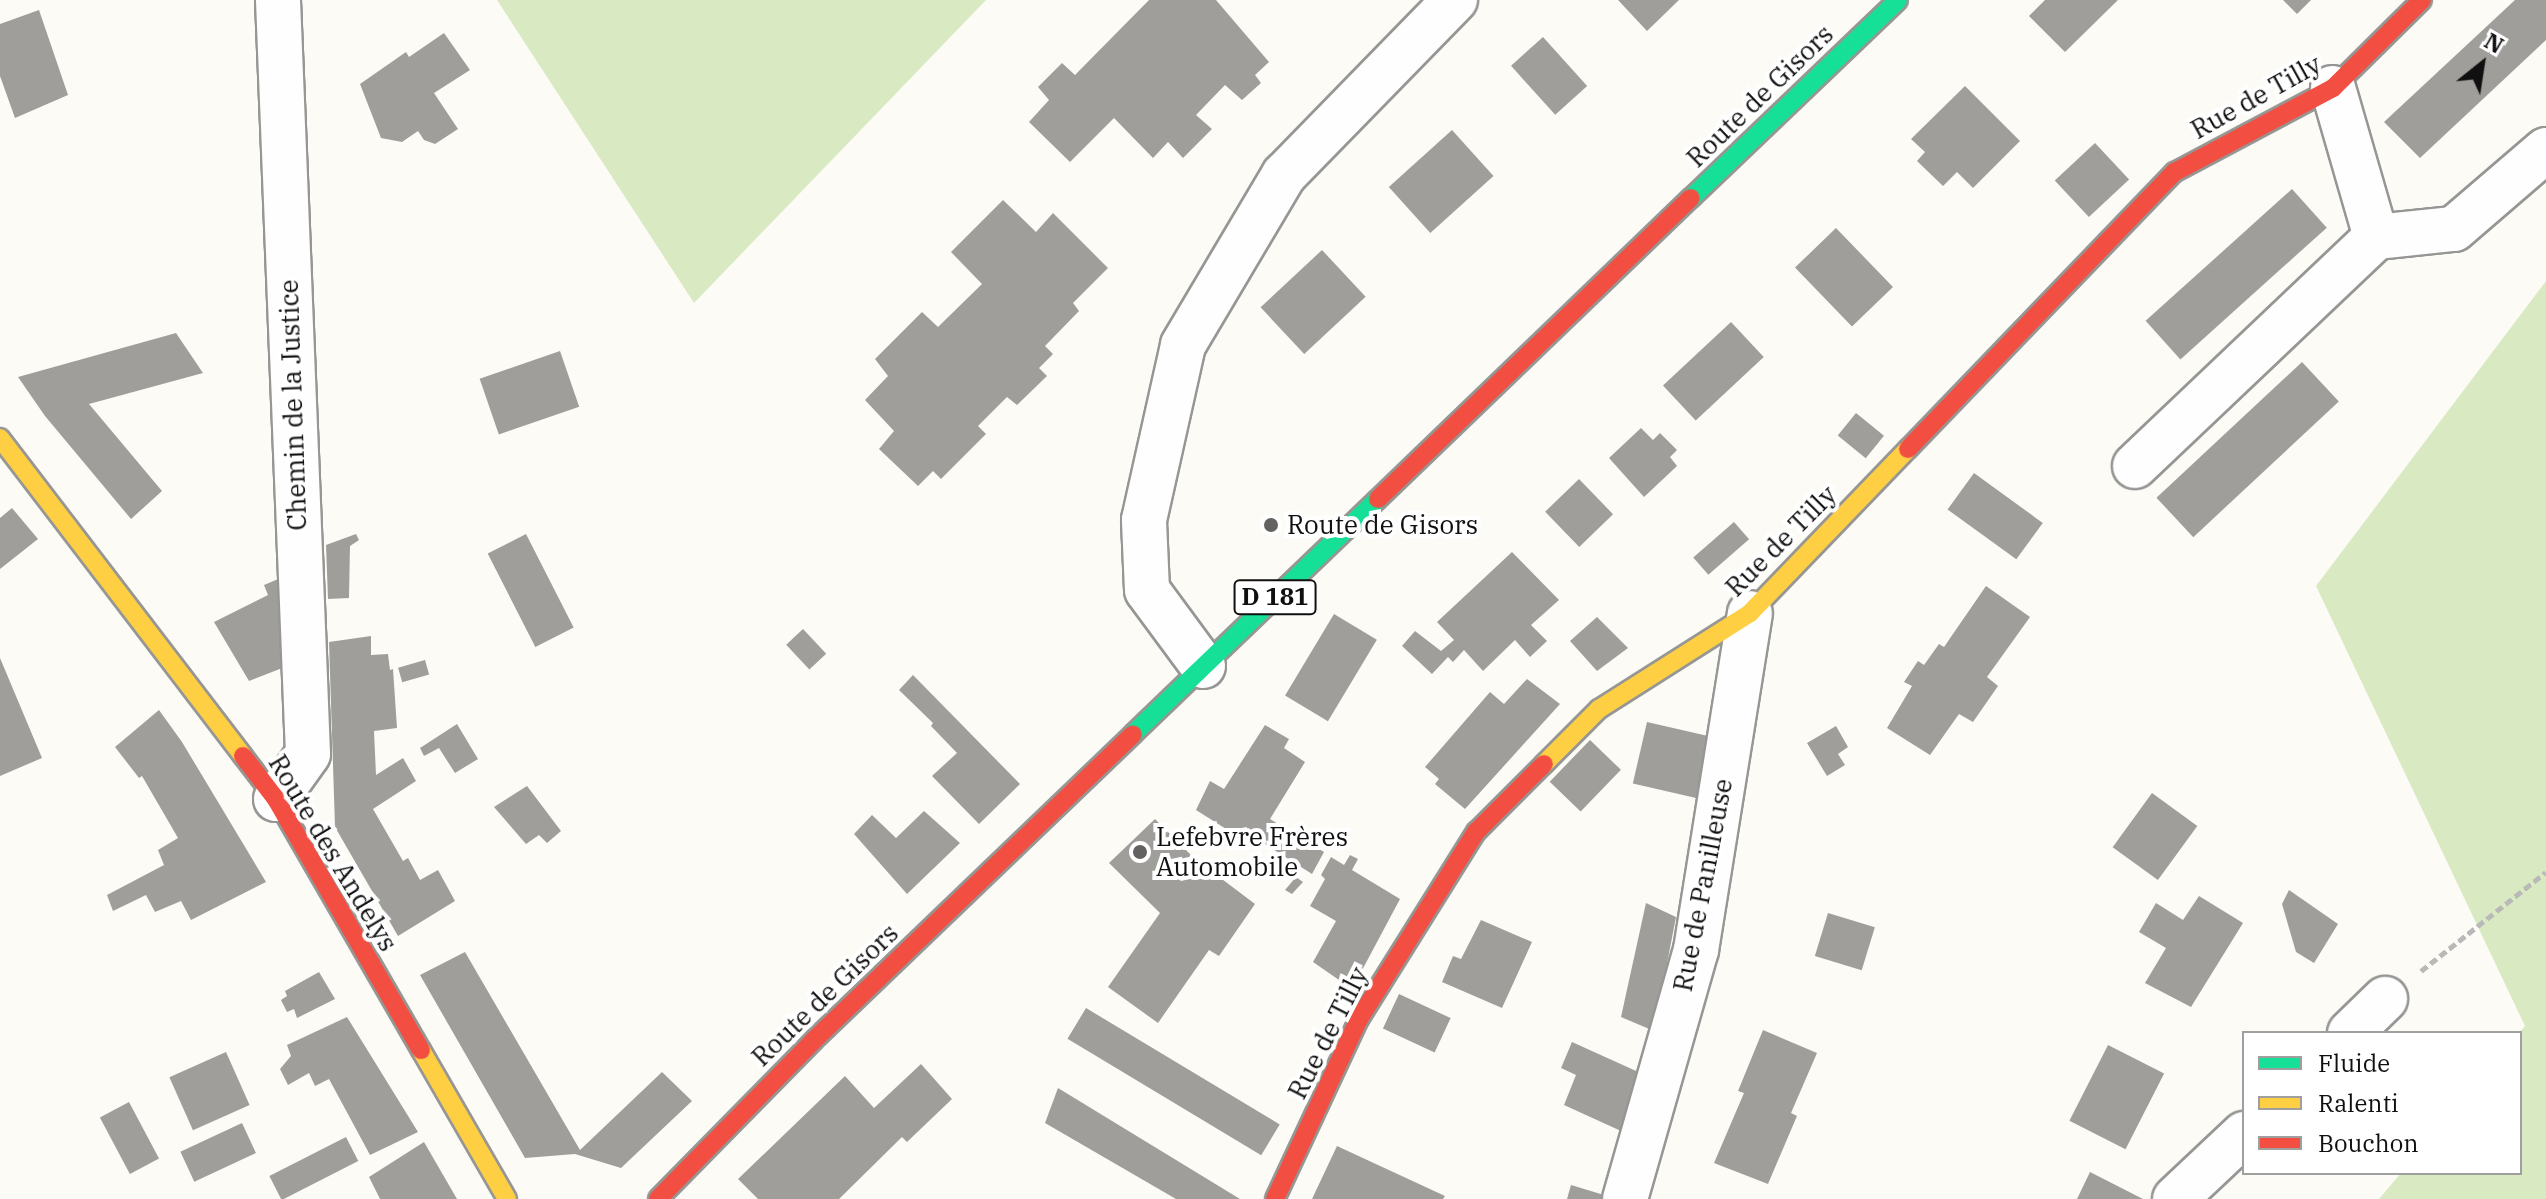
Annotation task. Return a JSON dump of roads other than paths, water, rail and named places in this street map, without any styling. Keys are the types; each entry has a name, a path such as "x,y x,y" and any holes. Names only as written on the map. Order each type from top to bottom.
{"main road":[{"name":"Route de Gisors","path":"658,1199 813,1041 1898,0"},
{"name":"Rue de Tilly","path":"1275,1199 1359,1019 1476,832 1599,709 1750,613 2175,172 2333,88 2422,0"},
{"name":"Route des Andelys","path":"0,438 276,799 507,1199"}],"street":[{"name":"Chemin de la Justice","path":"276,799 308,754 278,0"},
{"path":"1203,666 1147,590 1144,520 1183,345 1284,175 1455,0"},
{"path":"2333,88 2376,237"},
{"path":"2135,466 2376,237 2454,229 2546,150"},
{"name":"Rue de Panilleuse","path":"1625,1199 1696,950 1750,613"},
{"path":"2352,1031 2385,999"},
{"path":"2175,1199 2242,1136"}],"place":[{"name":"Route de Gisors","path":"1271,525"},
{"name":"Lefebvre Frères Automobile","path":"1140,852"}]}
